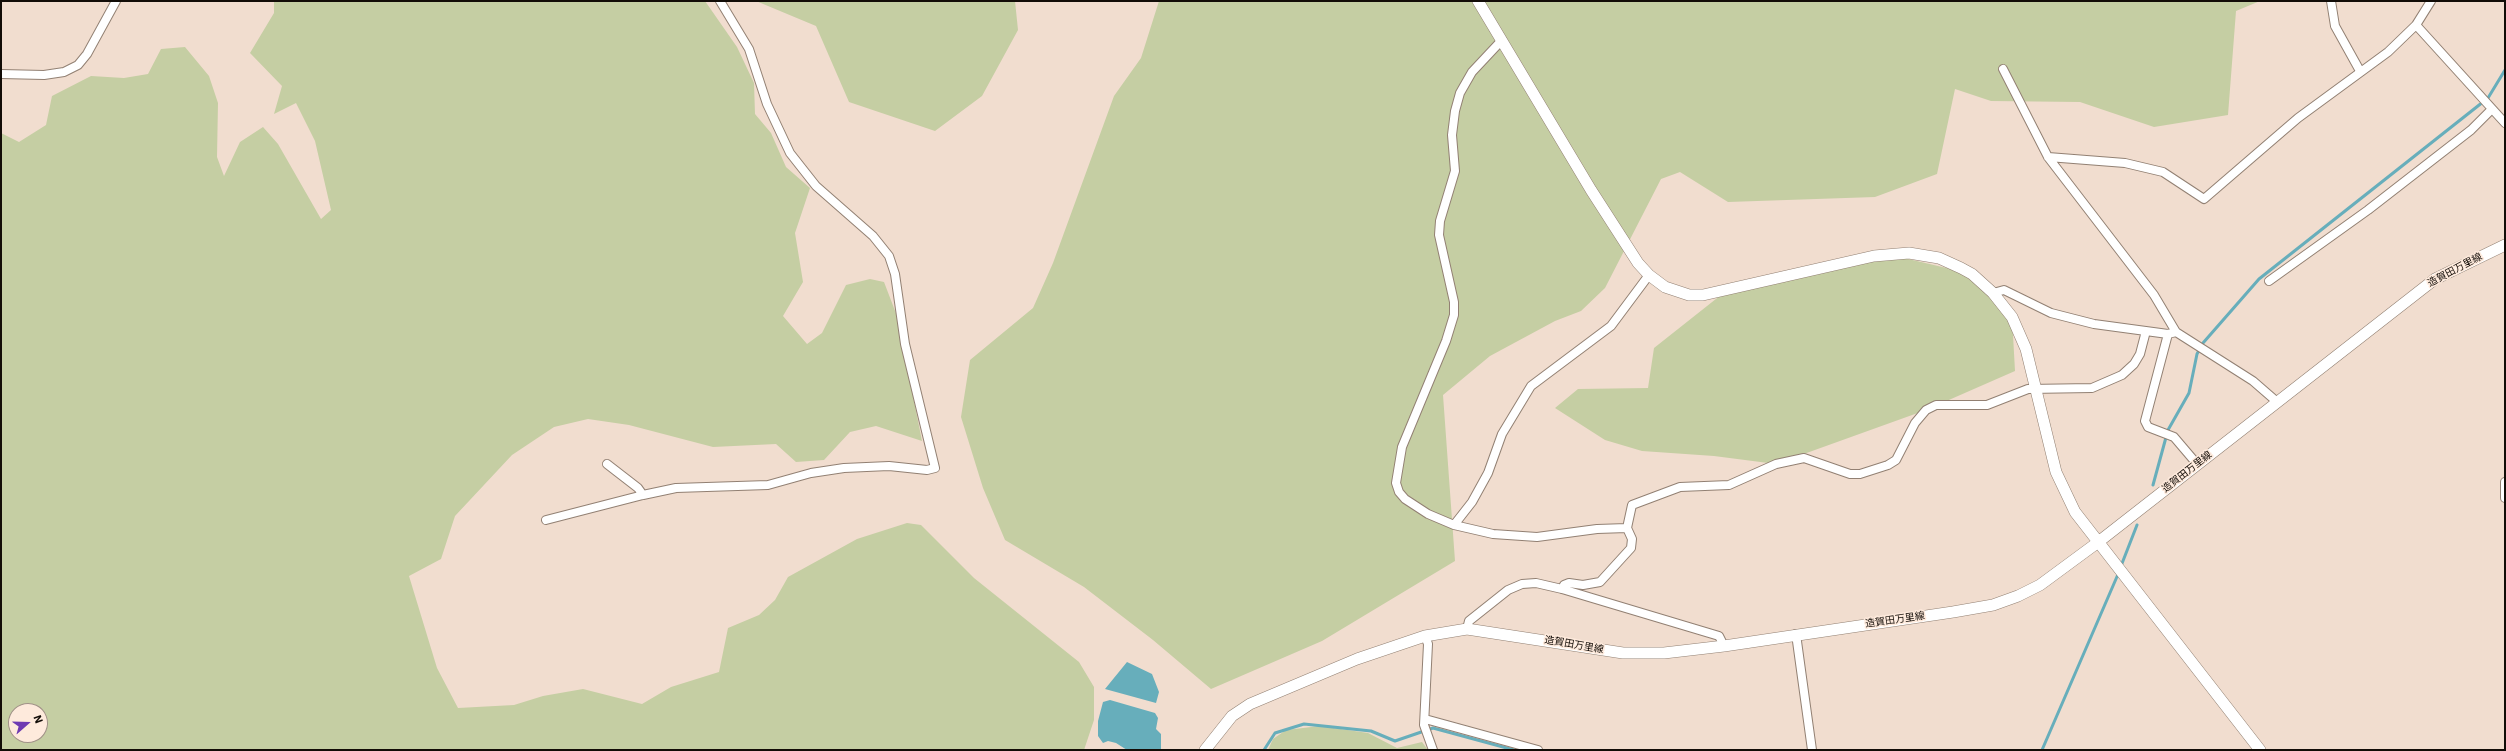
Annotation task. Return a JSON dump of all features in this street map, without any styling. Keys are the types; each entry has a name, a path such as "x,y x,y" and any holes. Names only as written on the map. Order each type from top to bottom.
{"main road":[{"path":"1478,1 1591,190 1638,263 1649,275 1665,287 1677,292 1703,295 1874,256 1909,253 1938,258 1961,268 1972,274 1993,293 2019,330 2030,360 2046,433 2065,495 2097,543 2260,750"},
{"name":"造賀田万里線","path":"1205,750 1232,716 1250,704 1357,659 1425,636 1467,629 1623,653 1664,653 1724,646 1993,605 2018,596 2040,585 2097,543 2276,401 2435,279 2505,245"}],"street":[{"path":"1,74 44,75 64,72 78,65 87,54 116,1"},
{"path":"546,520 643,494 698,487 768,485 811,473 844,468 888,466 927,470 935,468 905,344 895,274 889,256 873,236 816,186 790,153 767,104 749,49 720,1"},
{"path":"2331,1 2335,26 2360,71"},
{"path":"2048,156 2125,163 2163,172 2204,199 2298,118 2360,71 2388,52 2416,25 2431,1"},
{"path":"2416,25 2505,123"},
{"path":"1502,40 1472,72 1460,93 1455,111 1452,135 1455,171 1440,221 1439,235 1454,302 1454,315 1446,341 1402,447 1396,468 1396,484 1399,492 1405,499 1428,514 1454,525 1493,534 1537,537 1597,529 1627,528"},
{"path":"2003,68 2048,156 2154,295 2172,333 2145,421 2148,427 2174,437 2197,464"},
{"path":"2269,281 2368,210 2471,130 2490,107"},
{"path":"1454,525 1472,502 1488,473 1502,434 1531,386 1611,326 1649,275"},
{"path":"1993,293 2004,290 2051,313 2094,324 2172,333 2194,344 2253,381 2276,401"},
{"path":"1562,589 1564,585 1570,583 1583,585 1600,582 1631,548 1632,539 1627,528 1632,505 1680,487 1730,485 1776,464 1804,458 1813,459 1850,474 1860,474 1888,465 1896,460 1915,423 1926,410 1936,405 1987,405 2028,389 2092,388 2108,383 2134,364 2140,354 2146,331"},
{"path":"607,464 638,488 643,494"},
{"path":"2505,482 2505,498"},
{"path":"1467,629 1469,620 1508,590 1522,584 1536,583 1562,589 1719,636 1724,646"},
{"path":"1796,634 1812,750"},
{"path":"1425,636 1428,644 1424,725 1434,750"},
{"path":"1425,719 1538,750"}],"green space":[{"path":"274,1 705,1 737,47 754,83 755,114 771,133 786,167 810,188 795,233 803,282 783,316 807,344 822,333 846,285 870,279 884,282 897,316 922,441 876,426 850,432 824,460 796,462 776,444 713,447 629,425 588,419 554,427 512,455 455,516 441,559 409,576 437,668 458,708 514,705 543,696 583,689 642,704 671,687 719,672 728,628 759,615 775,600 788,577 857,539 907,523 921,525 974,578 1079,662 1094,687 1094,720 1084,750 1,750 1,133 19,142 46,125 52,96 91,76 124,78 148,74 161,49 185,47 209,76 218,103 217,157 224,176 240,142 263,127 278,144 321,219 331,210 315,141 296,103 274,114 282,86 250,53 274,13"},
{"path":"756,1 1015,1 1018,30 982,96 935,131 849,102 816,26"},
{"path":"1159,1 2260,1 2236,11 2228,115 2154,127 2080,102 1991,101 1955,89 1937,174 1875,197 1728,202 1680,172 1661,179 1605,288 1581,311 1555,321 1490,356 1443,395 1455,561 1322,641 1211,689 1153,640 1084,587 1005,540 983,488 961,417 970,360 1033,308 1053,263 1114,96 1141,58"},
{"path":"1887,254 1972,274 2012,317 2015,371 1926,410 1776,464 1714,456 1642,451 1605,440 1555,408 1578,389 1648,388 1654,348 1726,291"},
{"path":"1320,726 1368,733 1397,748 1422,742 1428,750 1268,750 1273,739 1286,730"}],"water":[{"path":"1127,662 1152,674 1159,692 1156,703 1105,689"},
{"path":"1110,700 1155,713 1158,718 1156,729 1161,734 1161,750 1127,750 1116,743 1108,741 1103,743 1098,736 1098,721 1103,702"}],"waterway":[{"path":"2153,485 2168,430 2189,393 2197,354 2203,343 2259,279 2488,98 2505,70"},
{"path":"2121,566 2137,525"},
{"path":"2042,750 2119,572"},
{"path":"1264,750 1275,733 1304,724 1371,731 1395,741 1433,728 1514,750"}]}
